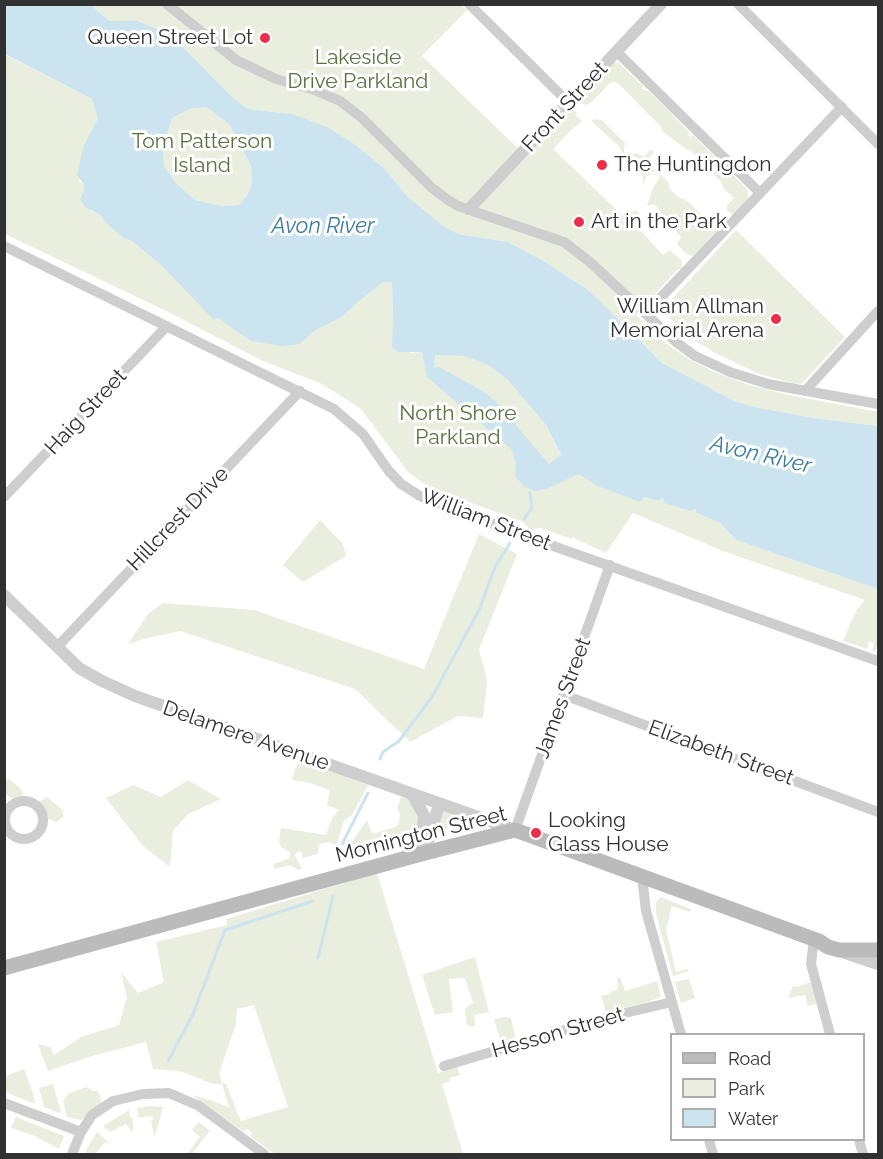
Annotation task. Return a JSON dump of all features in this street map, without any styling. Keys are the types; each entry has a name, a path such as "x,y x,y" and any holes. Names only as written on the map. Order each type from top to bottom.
{"main road":[{"name":"Mornington Street","path":"4,968 515,830 814,939 838,950 879,950"}],"street":[{"path":"167,4 236,60 276,79 312,89 340,101 362,118 431,187 448,200 564,242 590,262 676,342 695,356 730,372 768,384 879,404"},
{"path":"468,4 569,103"},
{"name":"Front Street","path":"469,209 661,4"},
{"path":"738,4 879,144"},
{"path":"616,52 760,193"},
{"path":"646,313 842,107"},
{"name":"William Street","path":"4,246 334,409 363,434 388,470 401,484 420,496 522,536 879,661"},
{"path":"805,391 879,311"},
{"name":"Haig Street","path":"4,497 166,326"},
{"name":"Hillcrest Drive","path":"57,647 300,391"},
{"name":"James Street","path":"515,830 610,565"},
{"name":"Delamere Avenue","path":"4,595 79,668 135,696 515,830"},
{"name":"Elizabeth Street","path":"564,695 879,812"},
{"path":"407,858 423,830 424,815 412,794"},
{"path":"425,853 439,804"},
{"path":"642,877 646,911 680,1033"},
{"path":"814,939 811,964 829,1033"},
{"name":"Mornington Street","path":"838,950 879,964"},
{"name":"Hesson Street","path":"444,1066 612,1016 672,1002"},
{"path":"72,1155 81,1132 92,1115 113,1101 143,1094 170,1093 199,1106 264,1155"},
{"path":"4,1102 81,1132"}],"green space":[{"name":"Lakeside Drive Parkland","path":"91,5 461,5 467,10 422,56 525,155 570,109 577,112 576,115 582,121 553,149 623,216 637,210 642,217 636,223 642,232 663,255 670,250 681,260 682,268 676,271 636,315 664,342 690,360 717,373 746,384 784,394 878,412 878,426 820,419 734,402 662,363 587,289 540,259 508,242 458,234 442,225 407,196 385,169 357,146 292,114 248,109 232,97 178,42 139,21 109,21"},
{"name":"North Shore Parkland","path":"4,54 92,99 98,118 84,145 79,181 84,185 91,211 100,215 123,238 132,241 161,265 213,318 218,318 240,334 300,344 314,331 342,317 383,282 392,282 393,322 410,353 464,356 488,365 508,380 546,425 561,456 644,497 659,501 662,498 695,507 697,513 720,523 736,540 878,589 878,645 875,652 872,651 874,643 869,642 867,649 843,641 856,611 865,600 723,551 633,513 606,553 572,537 571,539 541,528 530,529 521,521 430,488 408,472 361,409 320,383 263,361 168,312 5,234"},
{"path":"613,62 619,63 643,86 645,91 647,90 668,110 690,133 688,134 691,137 693,135 723,165 724,170 727,169 748,190 748,199 733,215 727,210 727,205 734,198 723,188 722,183 690,150 662,131 661,127 618,83 611,82 592,102 582,104 578,98"},
{"name":"Tom Patterson Island","path":"206,107 229,124 251,166 252,185 239,205 221,206 195,200 176,183 164,166 163,146 172,118 190,109"},
{"path":"602,120 626,144 624,153 591,121"},
{"path":"651,150 654,152 646,161 655,170 646,177 644,185 642,173 628,159 635,153 644,156"},
{"path":"661,175 678,197 686,200 711,223 723,214 729,218 693,256 686,254 677,244 681,237 654,204 647,206 653,188"},
{"path":"736,230 845,337 801,384 757,373 715,353 685,334 662,310"},
{"path":"320,520 343,544 346,556 303,582 283,565"},
{"path":"479,534 517,554 479,650 487,680 483,718 458,716 410,742 355,689 180,631 128,644 148,614 163,603 254,610 424,669"},
{"path":"300,760 368,785 352,815 344,821 336,846 330,842 319,844 318,854 302,858 302,852 298,851 295,855 302,869 298,870 290,865 274,869 274,864 290,858 290,852 281,847 279,841 281,828 326,835 332,818 339,810 327,805 330,790 292,780"},
{"path":"8,778 21,789 23,793 21,799 15,800 5,794 5,781"},
{"path":"188,780 221,799 188,814 173,831 170,867 143,846 106,798 133,785 161,797"},
{"path":"47,797 63,810 63,817 56,822 46,818 37,803"},
{"path":"401,797 407,798 418,810 419,828 415,828 405,840 347,858 347,849 367,820 372,834 395,827 399,823 400,814 397,808"},
{"path":"443,811 471,823 439,830 437,829"},
{"path":"377,873 438,1073 457,1067 460,1075 442,1084 463,1154 275,1154 250,1136 253,1134 248,1129 243,1131 191,1095 229,1107 222,1084 213,1084 180,1071 153,1069 146,1042 92,1056 48,1071 38,1044 50,1047 54,1055 81,1037 119,1025 127,997 121,972 138,993 164,982 156,942 227,925 226,919","holes":["254,1005 288,1107 241,1121 219,1073 236,1024 237,1009"]},
{"path":"660,897 691,909 690,912 672,906 666,930 676,972 688,969 689,971 673,976 656,914 656,903"},
{"path":"475,957 489,1012 474,1015 475,1026 467,1026 465,1009 473,1003 465,978 449,979 453,1012 435,1015 422,975"},
{"path":"620,977 625,991 657,981 661,997 606,1012 601,996 610,994 618,988 617,978"},
{"path":"689,979 695,998 681,1003 675,982"},
{"path":"811,982 817,1004 808,1006 805,995 788,998 793,986 797,987"},
{"path":"511,1018 516,1040 501,1043 494,1019"},
{"path":"24,1069 35,1104 5,1092 5,1076"},
{"path":"53,1084 61,1112 59,1113 44,1107 39,1088"},
{"path":"87,1087 92,1091 98,1091 102,1103 81,1120 67,1117 63,1101 69,1093"},
{"path":"163,1107 155,1136 151,1121 154,1120 153,1118 151,1116 139,1118 137,1108"},
{"path":"129,1110 130,1117 133,1119 133,1133 126,1124 110,1132 103,1126"},
{"path":"16,1117 64,1136 59,1149 35,1136 11,1128"},
{"path":"199,1122 210,1131 192,1154 187,1154 200,1137 192,1130"},
{"path":"97,1132 111,1145 105,1142 95,1154 85,1152"}],"water":[{"name":"Avon River","path":"4,5 91,5 109,21 138,21 178,42 232,97 248,109 292,114 327,127 357,146 385,169 407,196 442,225 458,234 508,242 587,289 662,363 734,401 754,407 820,419 878,426 878,589 736,540 720,523 697,513 695,508 691,511 664,503 662,498 659,501 644,497 640,502 598,486 578,474 549,488 535,491 525,487 515,476 516,463 511,449 427,377 422,352 398,352 392,346 392,282 383,282 342,317 314,331 300,344 281,346 252,341 218,318 213,319 161,265 132,241 123,238 100,215 85,207 80,199 84,185 77,175 84,145 98,118 92,99 5,54","holes":["206,107 229,124 251,166 252,185 239,205 221,206 195,200 176,183 164,166 163,146 172,118 190,109","435,355 464,356 488,365 508,380 546,425 561,455 549,464 506,411 486,393 439,367 434,368"]}],"waterway":[{"path":"524,519 532,508 530,493"},
{"path":"380,759 383,752 399,741 432,697 479,610 495,567 510,543"},
{"path":"342,844 368,793"},
{"path":"318,958 333,896"},
{"path":"168,1061 193,1014 225,930 313,901"}],"place":[{"name":"Queen Street Lot","path":"265,38"},
{"name":"The Huntingdon","path":"602,165"},
{"name":"Art in the Park","path":"579,222"},
{"name":"William Allman Memorial Arena","path":"776,319"},
{"name":"Looking Glass House","path":"536,833"}]}
